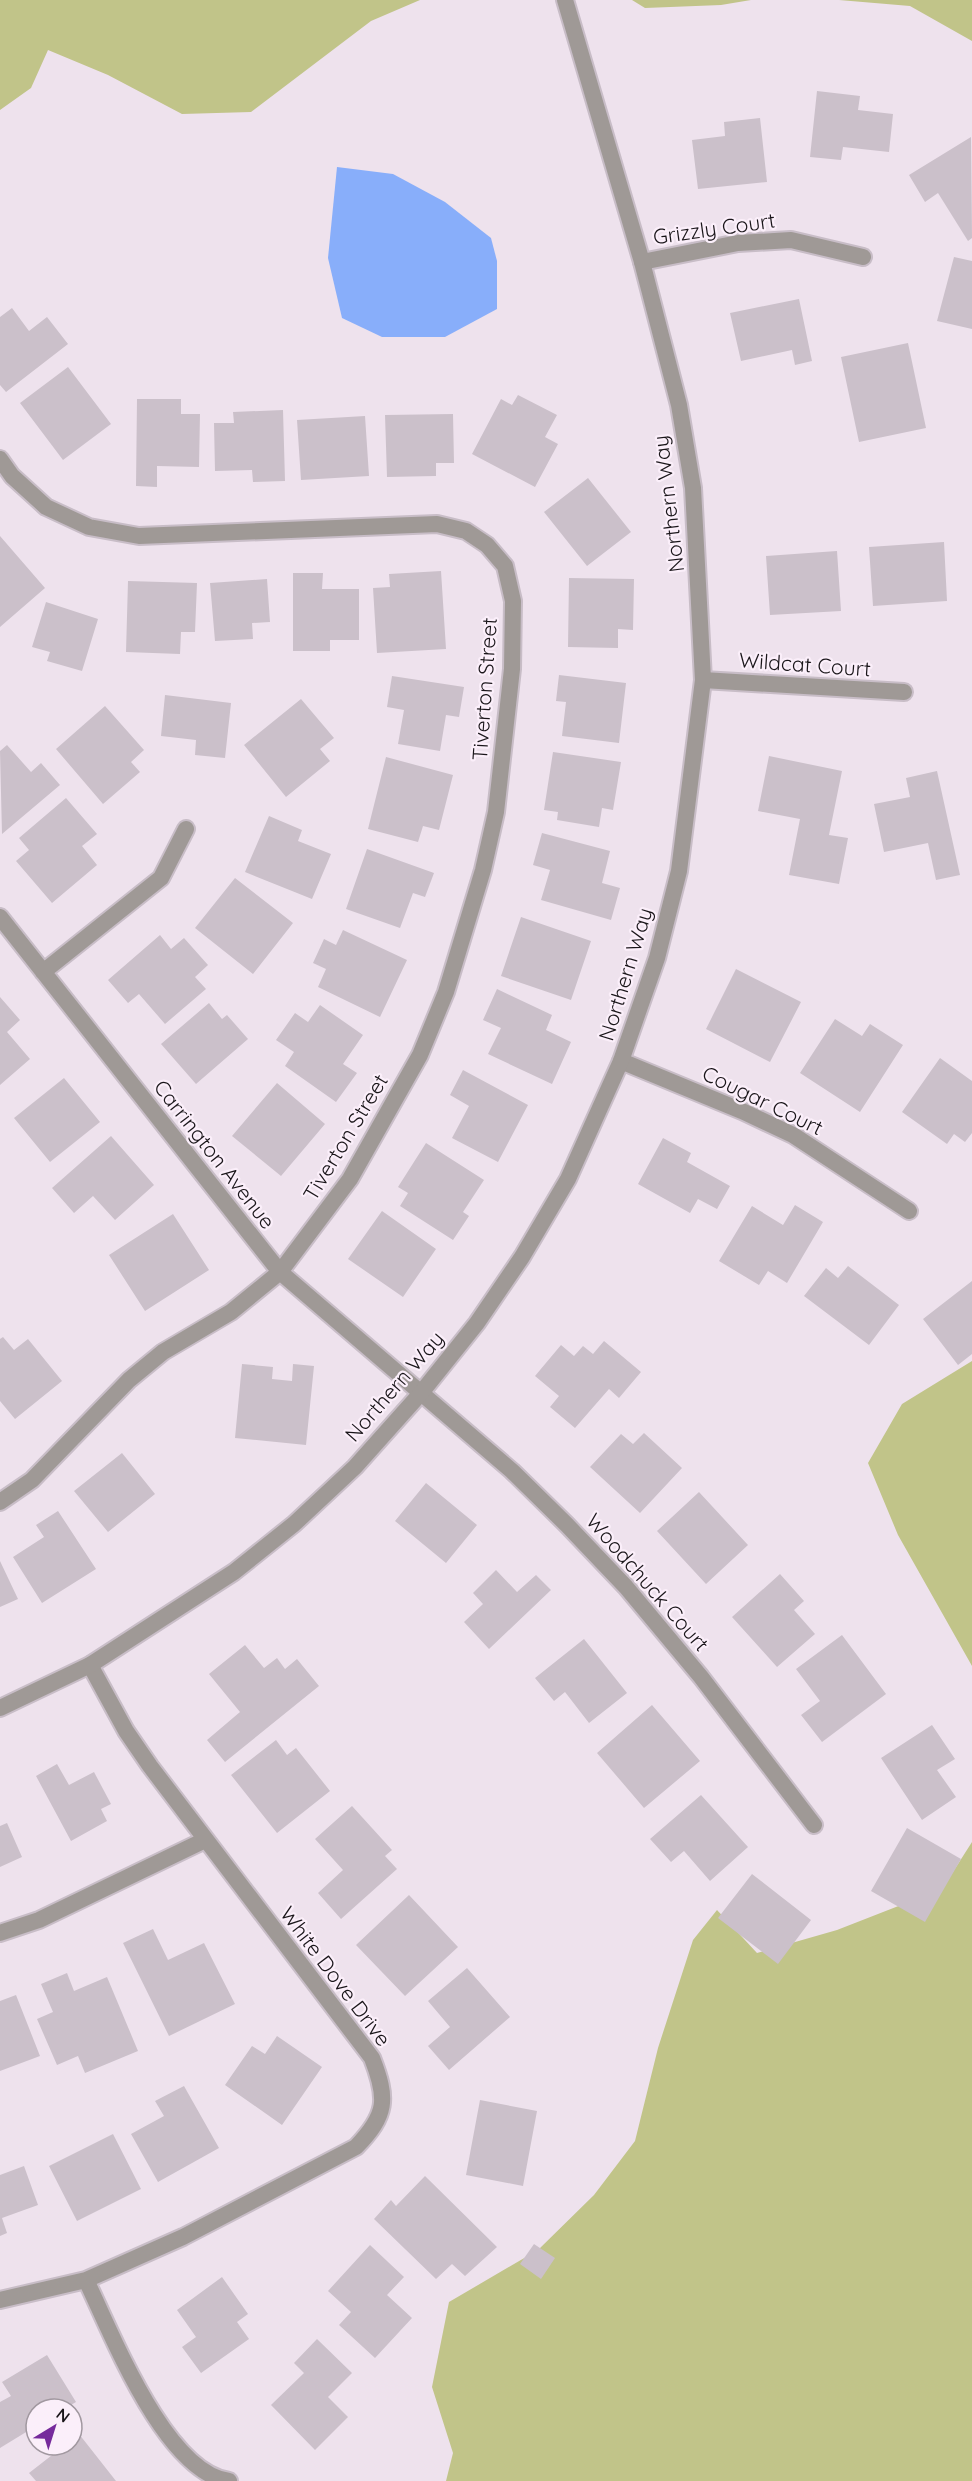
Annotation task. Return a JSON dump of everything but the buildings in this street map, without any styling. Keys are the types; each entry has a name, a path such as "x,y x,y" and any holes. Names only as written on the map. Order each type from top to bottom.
{"street":[{"name":"Northern Way","path":"0,1708 90,1665 234,1572 294,1524 355,1467 421,1393 477,1323 522,1257 568,1179 621,1061 657,958 679,871 704,680 693,488 679,405 642,262 565,0"},
{"name":"Grizzly Court","path":"642,262 738,243 791,240 863,257"},
{"name":"Tiverton Street","path":"0,459 12,476 45,507 89,527 139,536 437,524 466,531 487,545 505,566 513,601 512,669 496,812 483,870 446,992 420,1054 350,1179 280,1272 231,1312 164,1352 129,1380 32,1480 0,1502"},
{"name":"Wildcat Court","path":"704,680 904,693"},
{"path":"43,972 161,878 186,829"},
{"name":"Carrington Avenue","path":"0,917 280,1272 421,1393"},
{"name":"Cougar Court","path":"621,1061 742,1111 793,1136 909,1211"},
{"name":"Woodchuck Court","path":"421,1393 512,1471 626,1587 701,1677 814,1825"},
{"name":"White Dove Drive","path":"0,2300 86,2280 183,2237 356,2147 373,2130 382,2109 383,2085 372,2058 126,1731 90,1665"},
{"path":"0,1933 39,1920 206,1840"},
{"path":"86,2280 145,2401 174,2444 213,2479 229,2481"}],"green space":[{"path":"0,0 420,0 371,21 251,112 182,114 108,75 48,50 31,88 0,110"},
{"path":"632,0 751,0 721,5 645,8"},
{"path":"839,0 972,0 972,41 910,6"},
{"path":"972,1361 972,1666 898,1535 868,1463 902,1404"},
{"path":"972,1842 972,2481 446,2481 453,2453 432,2387 449,2302 538,2250 594,2195 635,2141 658,2048 693,1940 717,1910 757,1953 837,1930 942,1889"}],"water":[{"path":"337,167 393,174 445,202 491,238 497,261 497,309 445,337 382,337 342,318 328,258"}]}
